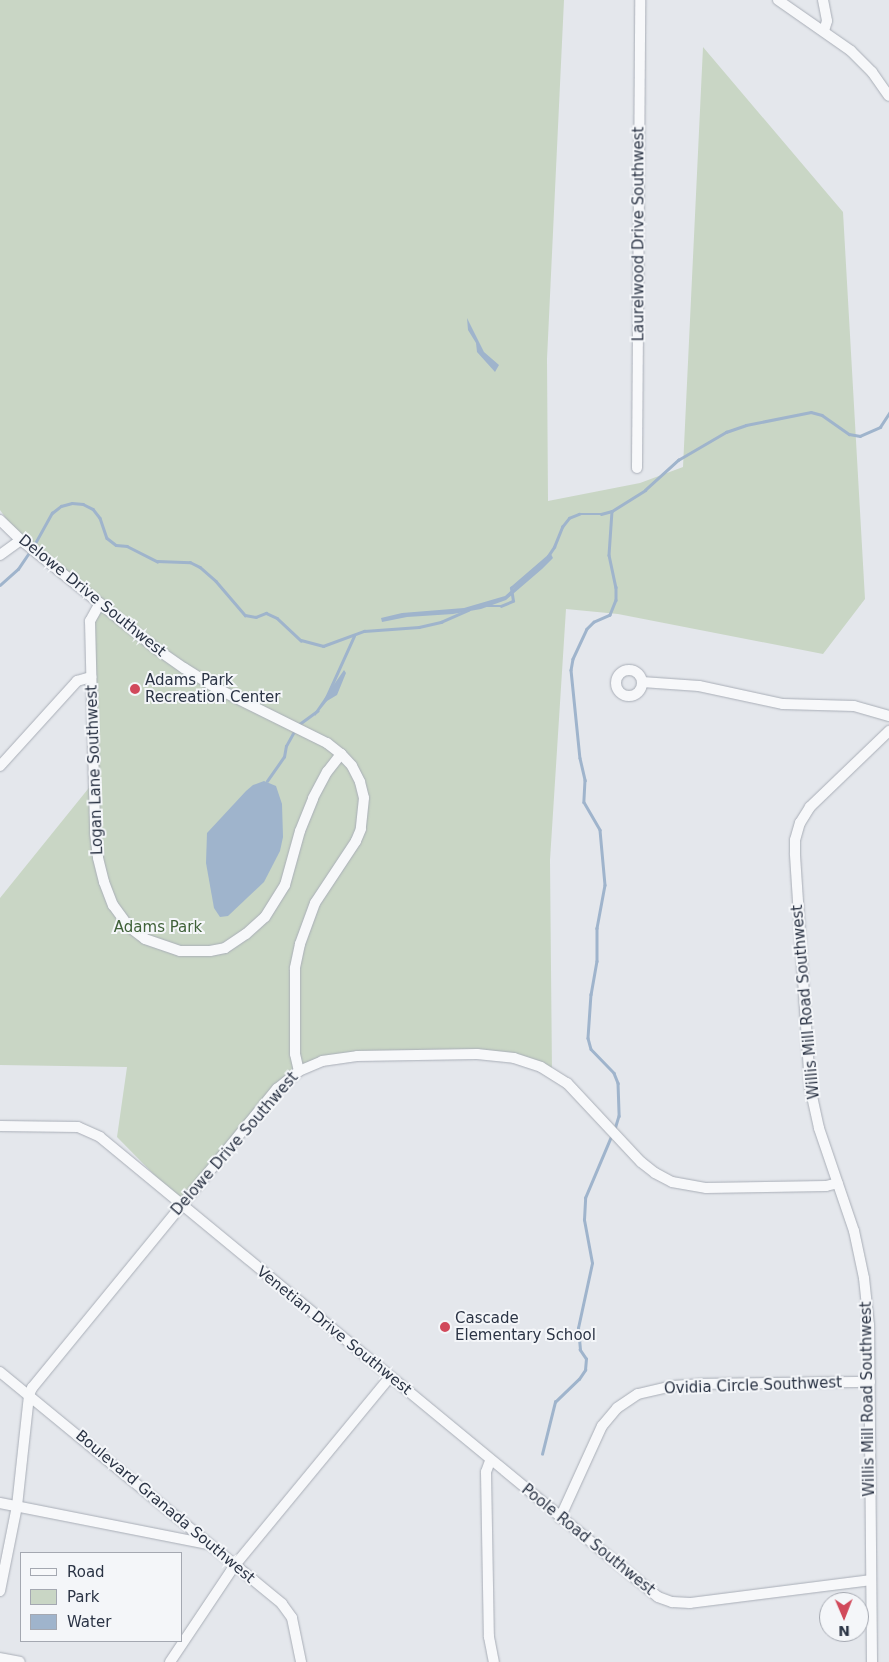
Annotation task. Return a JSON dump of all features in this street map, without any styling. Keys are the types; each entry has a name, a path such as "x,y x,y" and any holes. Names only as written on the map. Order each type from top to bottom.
{"street":[{"name":"Laurelwood Drive Southwest","path":"637,468 640,0"},
{"path":"778,0 851,51 872,72 889,96"},
{"path":"822,0 827,21 824,31"},
{"name":"Delowe Drive Southwest","path":"0,520 20,540 184,668 216,688 327,743 342,754 352,766 360,782 364,798 364,815 356,841 315,904 300,944 294,993 295,1054 299,1071 277,1089 29,1395"},
{"path":"0,555 20,540"},
{"name":"Logan Lane Southwest","path":"100,603 90,621 95,833 104,882 113,905 128,926 145,939 167,948 195,952 224,948 246,934 265,917 285,885 300,831 314,798 327,772 342,754"},
{"path":"0,766 77,681 92,678"},
{"path":"642,682 699,686 783,704 854,706 889,716"},
{"name":"Willis Mill Road Southwest","path":"872,1662 869,1325 864,1278 854,1231 819,1128 810,1086 795,840 800,823 810,807 889,731"},
{"path":"299,1071 322,1061 356,1056 476,1054 514,1058 541,1067 568,1083 640,1162 672,1182 706,1188 826,1186 838,1183"},
{"name":"Venetian Drive Southwest","path":"0,1126 63,1125 89,1131 182,1205 490,1460"},
{"name":"Boulevard Granada Southwest","path":"0,1372 210,1544 287,1610 292,1618 301,1662"},
{"path":"170,1662 235,1565 390,1377"},
{"name":"Ovidia Circle Southwest","path":"560,1518 602,1426 617,1408 638,1394 673,1386 699,1384 870,1382"},
{"path":"0,1591 16,1506 29,1395"},
{"path":"490,1460 486,1472 489,1638 494,1662"},
{"name":"Poole Road Southwest","path":"490,1460 648,1591 672,1602 690,1603 871,1580"},
{"path":"0,1503 210,1544"},
{"path":"0,1658 20,1662"}],"green space":[{"name":"Adams Park","path":"0,0 564,0 547,359 548,501 640,483 683,467 703,47 843,212 865,599 823,654 618,614 566,609 550,860 552,1073 522,1056 423,1051 295,1070 180,1201 117,1137 127,1067 0,1065 0,898 92,784 91,626 97,603 27,548 0,510"}],"water":[{"path":"467,318 484,352 499,365 495,372 477,352 476,343 468,330"},
{"path":"551,554 553,558 506,600 481,609 453,614 407,617 382,622 381,618 402,613 464,608 505,596"},
{"path":"344,670 346,673 337,695 327,701 315,716 315,712"},
{"path":"264,781 276,786 282,804 283,837 280,851 264,882 228,916 220,917 214,908 206,863 207,833 246,791 253,785"}],"waterway":[{"path":"487,606 501,606 513,601 511,588 548,556 562,527 569,518 579,514 601,514 612,511 645,490 678,460 726,432 746,425 811,412 822,415 849,434 860,436 880,427 889,413"},
{"path":"33,547 52,513 61,506 72,503 83,504 93,509 100,518 107,538 116,545 127,546 157,561 190,562 200,567 216,581 245,615 256,617 266,613 277,618 301,640 323,646 364,631 419,627 441,622 468,610"},
{"path":"612,511 609,555 616,587 616,600 610,615 594,622 587,629 573,659 571,670 580,758 585,780 584,802 600,830 605,885 597,928 597,961 591,994 588,1038 591,1049 614,1073 618,1083 619,1116 615,1129"},
{"path":"0,585 18,569 30,551"},
{"path":"325,700 354,636"},
{"path":"298,725 317,711"},
{"path":"267,781 284,757 286,746 295,730"},
{"path":"542,1454 555,1402 579,1379 585,1370 586,1359 580,1350 578,1328 592,1263 584,1220 585,1198 612,1134"}],"place":[{"name":"Adams Park Recreation Center","path":"135,689"},
{"name":"Cascade Elementary School","path":"445,1327"}]}
